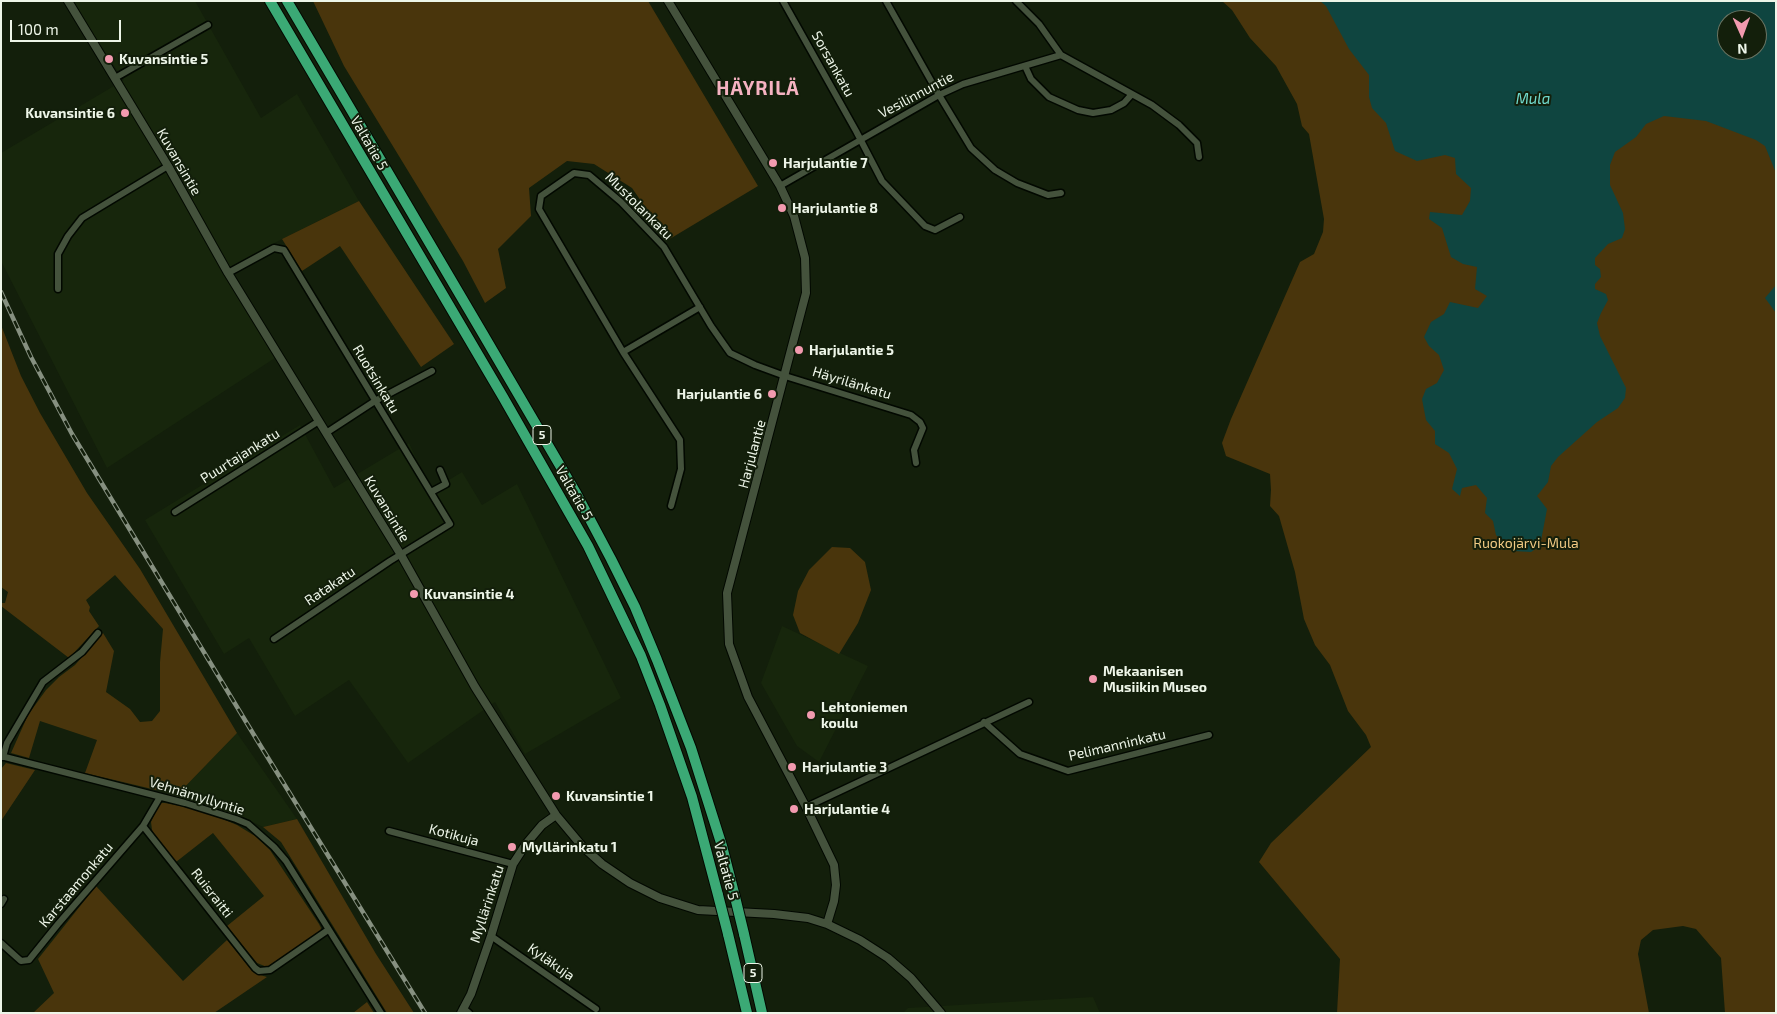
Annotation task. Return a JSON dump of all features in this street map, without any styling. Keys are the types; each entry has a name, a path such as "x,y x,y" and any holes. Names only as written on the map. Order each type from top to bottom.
{"highway":[{"name":"Valtatie 5","path":"270,1 503,397 588,546 641,656 692,797 747,1013"},
{"name":"Valtatie 5","path":"287,1 576,493 611,559 654,651 691,748 722,846 762,1013"}],"street":[{"name":"Kuvansintie","path":"68,1 168,166 228,273 401,555 475,688 556,815 582,846 602,864 630,883 660,898 698,910 774,914 808,918 828,924"},
{"name":"Harjulantie","path":"668,1 780,186 794,216 806,258 806,293 727,593 730,644 748,696 834,865 836,886 828,924"},
{"name":"Sorsankatu","path":"783,1 861,139 882,181 925,226 935,230 960,217"},
{"path":"886,1 971,148 995,170 1018,183 1048,195 1061,193"},
{"path":"1016,1 1040,24 1061,55 1152,105 1179,125 1197,143 1199,157"},
{"path":"115,78 208,25"},
{"name":"Vesilinnuntie","path":"780,186 939,95 963,84 1061,55"},
{"path":"1025,66 1032,79 1049,97 1078,110 1093,113 1111,110 1124,103 1132,94"},
{"path":"58,289 58,254 68,236 82,218 168,166"},
{"name":"Mustolankatu","path":"671,506 681,468 680,440 623,352 539,209 541,196 574,174 589,174 621,202 664,247 730,353 785,376"},
{"name":"Ruotsinkatu","path":"228,273 274,248 284,250 450,524 401,555"},
{"path":"623,352 700,307"},
{"path":"326,433 374,401 432,371"},
{"name":"Häyrilänkatu","path":"785,376 911,415 920,422 923,428 914,450 916,463"},
{"name":"Puurtajankatu","path":"175,512 319,421"},
{"path":"431,492 446,484 440,470"},
{"name":"Ratakatu","path":"274,639 401,555"},
{"path":"2,756 6,743 43,682 82,652 98,633"},
{"path":"806,807 1029,702"},
{"name":"Pelimanninkatu","path":"984,722 1020,754 1068,771 1209,736"},
{"name":"Vehnämyllyntie","path":"2,756 160,796 236,818 259,832 286,861 381,1013"},
{"name":"Karstaamonkatu","path":"1,944 21,960 29,960 142,826 160,796"},
{"name":"Myllärinkatu","path":"465,1011 513,864 526,844 542,826 556,815"},
{"name":"Ruisraitti","path":"142,826 256,968 264,972 270,970 328,930"},
{"name":"Kotikuja","path":"389,830 513,864"},
{"path":"828,924 860,940 888,958 911,978 941,1013"},
{"name":"Kyläkuja","path":"491,936 596,1008"}],"shaded area":[{"path":"71,1 195,1 261,118 297,94 359,201 229,268 281,354 107,468 1,261 1,153 124,80"},
{"path":"300,425 334,488 409,443 431,491 462,472 482,505 517,484 621,698 525,754 495,702 408,763 349,680 295,716 249,638 224,654 145,520"},
{"name":"Lehtoniemen koulu","path":"782,626 868,666 819,762 797,746 761,683"},
{"path":"237,733 297,819 263,827 238,815 177,795"},
{"path":"1093,997 1100,1013 903,1013 908,1008"}],"green space":[{"path":"313,1 648,1 758,186 668,240 632,188 594,164 567,161 529,188 531,216 498,249 506,288 485,303 463,261 344,66"},
{"name":"Ruokojärvi-Mula","path":"1222,1 1776,1 1776,1013 1725,1013 1721,958 1696,929 1683,926 1653,930 1641,940 1638,954 1649,1013 1337,1013 1340,959 1259,862 1271,843 1371,747 1366,735 1348,711 1330,665 1315,645 1304,619 1295,572 1279,516 1270,506 1270,474 1226,456 1222,443 1300,262 1314,254 1323,232 1324,219 1309,134 1302,126 1297,104 1276,66 1250,38 1232,10"},
{"path":"359,201 454,344 421,367 340,246 302,271 282,239"},
{"path":"1,325 21,376 40,413 87,493 140,569 237,733 177,795 85,773 97,740 40,721 29,758 11,753 28,715 46,690 75,665 103,633 114,651 106,692 130,709 140,722 152,721 160,711 160,662 163,629 115,575 86,600 90,607 89,611 99,626 69,658 1,606 1,603 5,603 8,592 1,587"},
{"path":"832,547 850,548 865,562 871,590 858,623 839,654 800,633 793,615 798,591 809,570"},
{"path":"6,763 35,770 1,821 1,769"},
{"path":"161,803 190,808 218,817 237,825 255,836 270,850 319,924 320,932 267,967 257,963 227,926 264,896 213,833 176,862 152,830 151,822"},
{"path":"297,819 376,954 414,1013 387,1013 281,842 263,827"},
{"path":"96,886 183,981 227,940 254,973 267,977 214,1013 33,1013 54,993 38,959"},
{"path":"367,1002 374,1013 353,1013"}],"water":[{"name":"Mula","path":"1320,1 1776,1 1776,173 1765,146 1756,140 1706,121 1664,116 1646,124 1636,137 1615,152 1610,165 1610,185 1623,213 1625,229 1622,238 1608,244 1595,258 1595,265 1600,269 1601,277 1595,284 1595,289 1606,294 1608,300 1597,323 1600,336 1626,388 1625,398 1618,408 1597,422 1558,457 1551,466 1548,482 1537,496 1547,509 1540,546 1531,552 1513,551 1496,535 1493,521 1485,513 1487,498 1476,485 1462,488 1460,496 1452,489 1457,469 1449,453 1435,444 1435,431 1426,420 1422,399 1426,389 1437,383 1444,370 1439,355 1429,346 1424,337 1431,322 1444,314 1450,302 1478,308 1487,296 1475,289 1477,267 1463,264 1451,257 1442,228 1429,219 1430,212 1462,215 1470,201 1471,188 1456,174 1455,158 1445,155 1417,161 1395,151 1386,123 1372,108 1369,97 1369,75 1349,49 1326,6"},
{"path":"1776,285 1776,313 1765,298"}],"railway":[{"path":"1,292 31,357 72,434 425,1013"}],"place":[{"name":"Kuvansintie 5","path":"109,59"},
{"name":"Kuvansintie 6","path":"125,113"},
{"name":"Harjulantie 7","path":"773,163"},
{"name":"Harjulantie 8","path":"782,208"},
{"name":"Harjulantie 5","path":"799,350"},
{"name":"Harjulantie 6","path":"772,394"},
{"name":"Kuvansintie 4","path":"414,594"},
{"name":"Mekaanisen Musiikin Museo","path":"1093,679"},
{"name":"Lehtoniemen koulu","path":"811,715"},
{"name":"Harjulantie 3","path":"792,767"},
{"name":"Kuvansintie 1","path":"556,796"},
{"name":"Harjulantie 4","path":"794,809"},
{"name":"Myllärinkatu 1","path":"512,847"}],"district":[{"name":"HÄYRILÄ","path":"758,89"}]}
